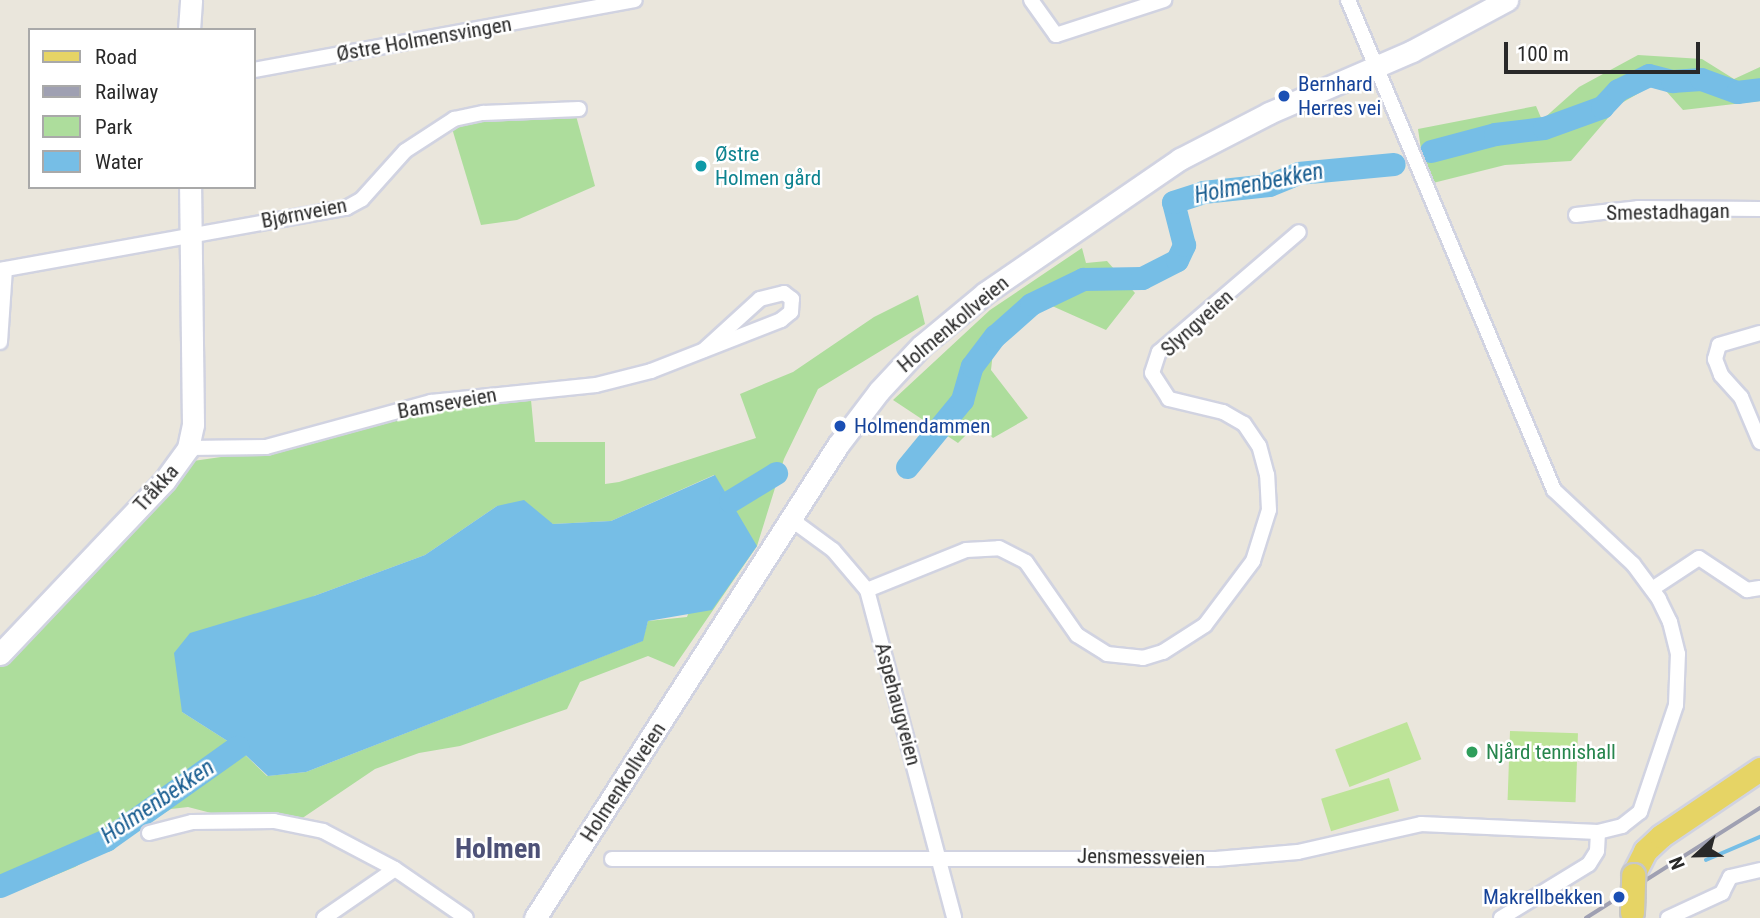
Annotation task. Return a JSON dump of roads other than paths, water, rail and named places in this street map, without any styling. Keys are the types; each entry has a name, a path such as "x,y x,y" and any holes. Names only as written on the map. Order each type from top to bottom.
{"main road":[{"path":"189,28 191,0"},
{"name":"Holmenkollveien","path":"535,918 869,403 912,355 968,305 1180,159 1373,68 1507,0"},
{"name":"Tråkka","path":"0,654 186,454 193,425 190,189"},
{"path":"1628,916 1625,858 1644,833 1673,812 1713,797 1760,769"}],"street":[{"name":"Østre Holmensvingen","path":"256,71 635,0"},
{"path":"1031,0 1056,34 1164,0"},
{"path":"1348,0 1373,68 1554,490 1633,564 1652,589 1699,558 1747,590 1760,588"},
{"name":"Bjørnveien","path":"2,270 353,205 405,151 464,115 579,109"},
{"name":"Smestadhagan","path":"1576,215 1638,208 1760,209"},
{"name":"Slyngveien","path":"867,590 966,550 999,548 1026,562 1065,622 1107,654 1143,659 1163,652 1205,625 1253,561 1269,510 1268,475 1259,446 1244,424 1223,411 1169,399 1152,373 1159,352 1299,232"},
{"path":"0,342 2,270"},
{"name":"Bamseveien","path":"186,454 266,447 431,401 596,385 651,372 781,320 791,312 792,299 784,293 761,299 704,350"},
{"path":"1760,333 1719,345 1715,359 1721,375 1741,397 1760,442"},
{"name":"Aspehaugveien","path":"792,520 833,550 867,590 954,918"},
{"name":"Jensmessveien","path":"612,859 1216,859 1298,852 1421,824 1598,832 1629,822 1650,794 1676,705 1679,674 1670,622 1652,589"},
{"path":"149,833 192,822 274,821 323,831 395,869 466,918"},
{"path":"1501,918 1589,864 1597,851 1598,832"},
{"path":"324,918 395,869"},
{"path":"1668,918 1722,892 1730,877 1760,870"}],"water":[{"path":"715,475 757,546 712,610 648,621 643,641 306,772 268,776 237,747 182,712 174,653 190,633 314,596 425,555 497,506 524,500 553,524 611,521"}],"waterway":[{"name":"Holmenbekken","path":"1431,151 1495,134 1544,128 1602,107 1618,90 1649,75 1672,81 1701,79 1737,92 1760,89"},
{"name":"Holmenbekken","path":"907,467 962,400 972,366 995,336 1031,304 1083,279 1142,278 1177,260 1184,245 1173,202 1203,192 1269,185 1298,173 1394,164"},
{"name":"Holmenbekken","path":"730,501 776,473"},
{"name":"Holmenbekken","path":"0,886 106,840 237,747"},
{"name":"Makrellbekken","path":"1706,860 1760,837"}],"railway":[{"path":"1586,918 1760,808"}],"place":[{"name":"Bernhard Herres vei","path":"1284,96"},
{"name":"Østre Holmen gård","path":"701,166"},
{"name":"Holmendammen","path":"840,426"},
{"name":"Njård tennishall","path":"1472,752"},
{"name":"Makrellbekken","path":"1619,897"}],"district":[{"name":"Holmen","path":"498,849"}]}
